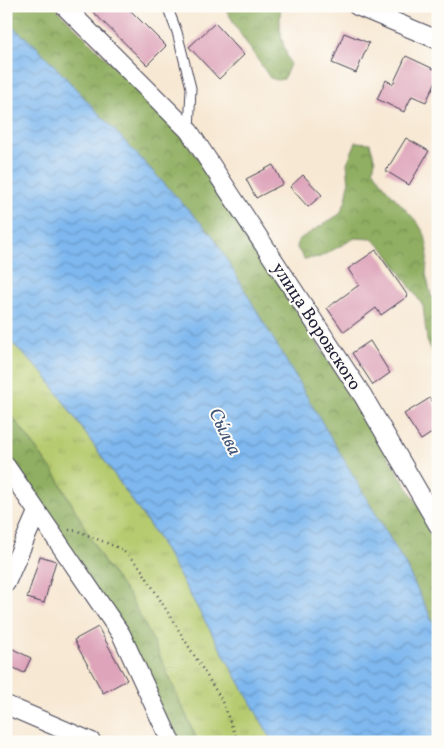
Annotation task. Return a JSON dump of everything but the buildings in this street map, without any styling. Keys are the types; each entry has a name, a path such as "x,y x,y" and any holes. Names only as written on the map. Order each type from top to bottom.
{"street":[{"name":"улица Воровского","path":"64,6 189,131 363,396 438,525"},
{"path":"357,6 438,40"},
{"path":"6,466 121,634 172,742"},
{"path":"6,583 38,512"},
{"path":"6,705 92,742"}],"lane":[{"path":"167,6 177,32 191,88 189,131"}],"path":[{"path":"47,527 78,531 121,549 140,567 221,699 238,742"}],"green space":[{"path":"6,6 54,6 184,137 331,364 438,537 438,632 405,564 36,46 6,22"},
{"path":"224,6 281,6 281,36 290,64 284,79 270,78"},
{"path":"356,142 370,143 375,161 373,169 385,187 418,223 425,235 428,250 426,274 431,295 438,304 438,362 427,341 423,306 385,250 372,239 355,238 320,257 304,259 297,248 298,240 340,214 346,200 349,183 347,163"},
{"path":"6,337 45,375 157,536 272,739 271,742 198,742 153,641 130,597 105,564 57,477 6,408"},
{"path":"6,408 57,477 105,564 130,597 153,641 198,742 179,742 87,576 48,512 6,450"}],"water":[{"name":"Сы́лва","path":"6,22 36,46 213,236 405,564 438,632 438,742 273,742 157,536 45,375 6,337"}]}
